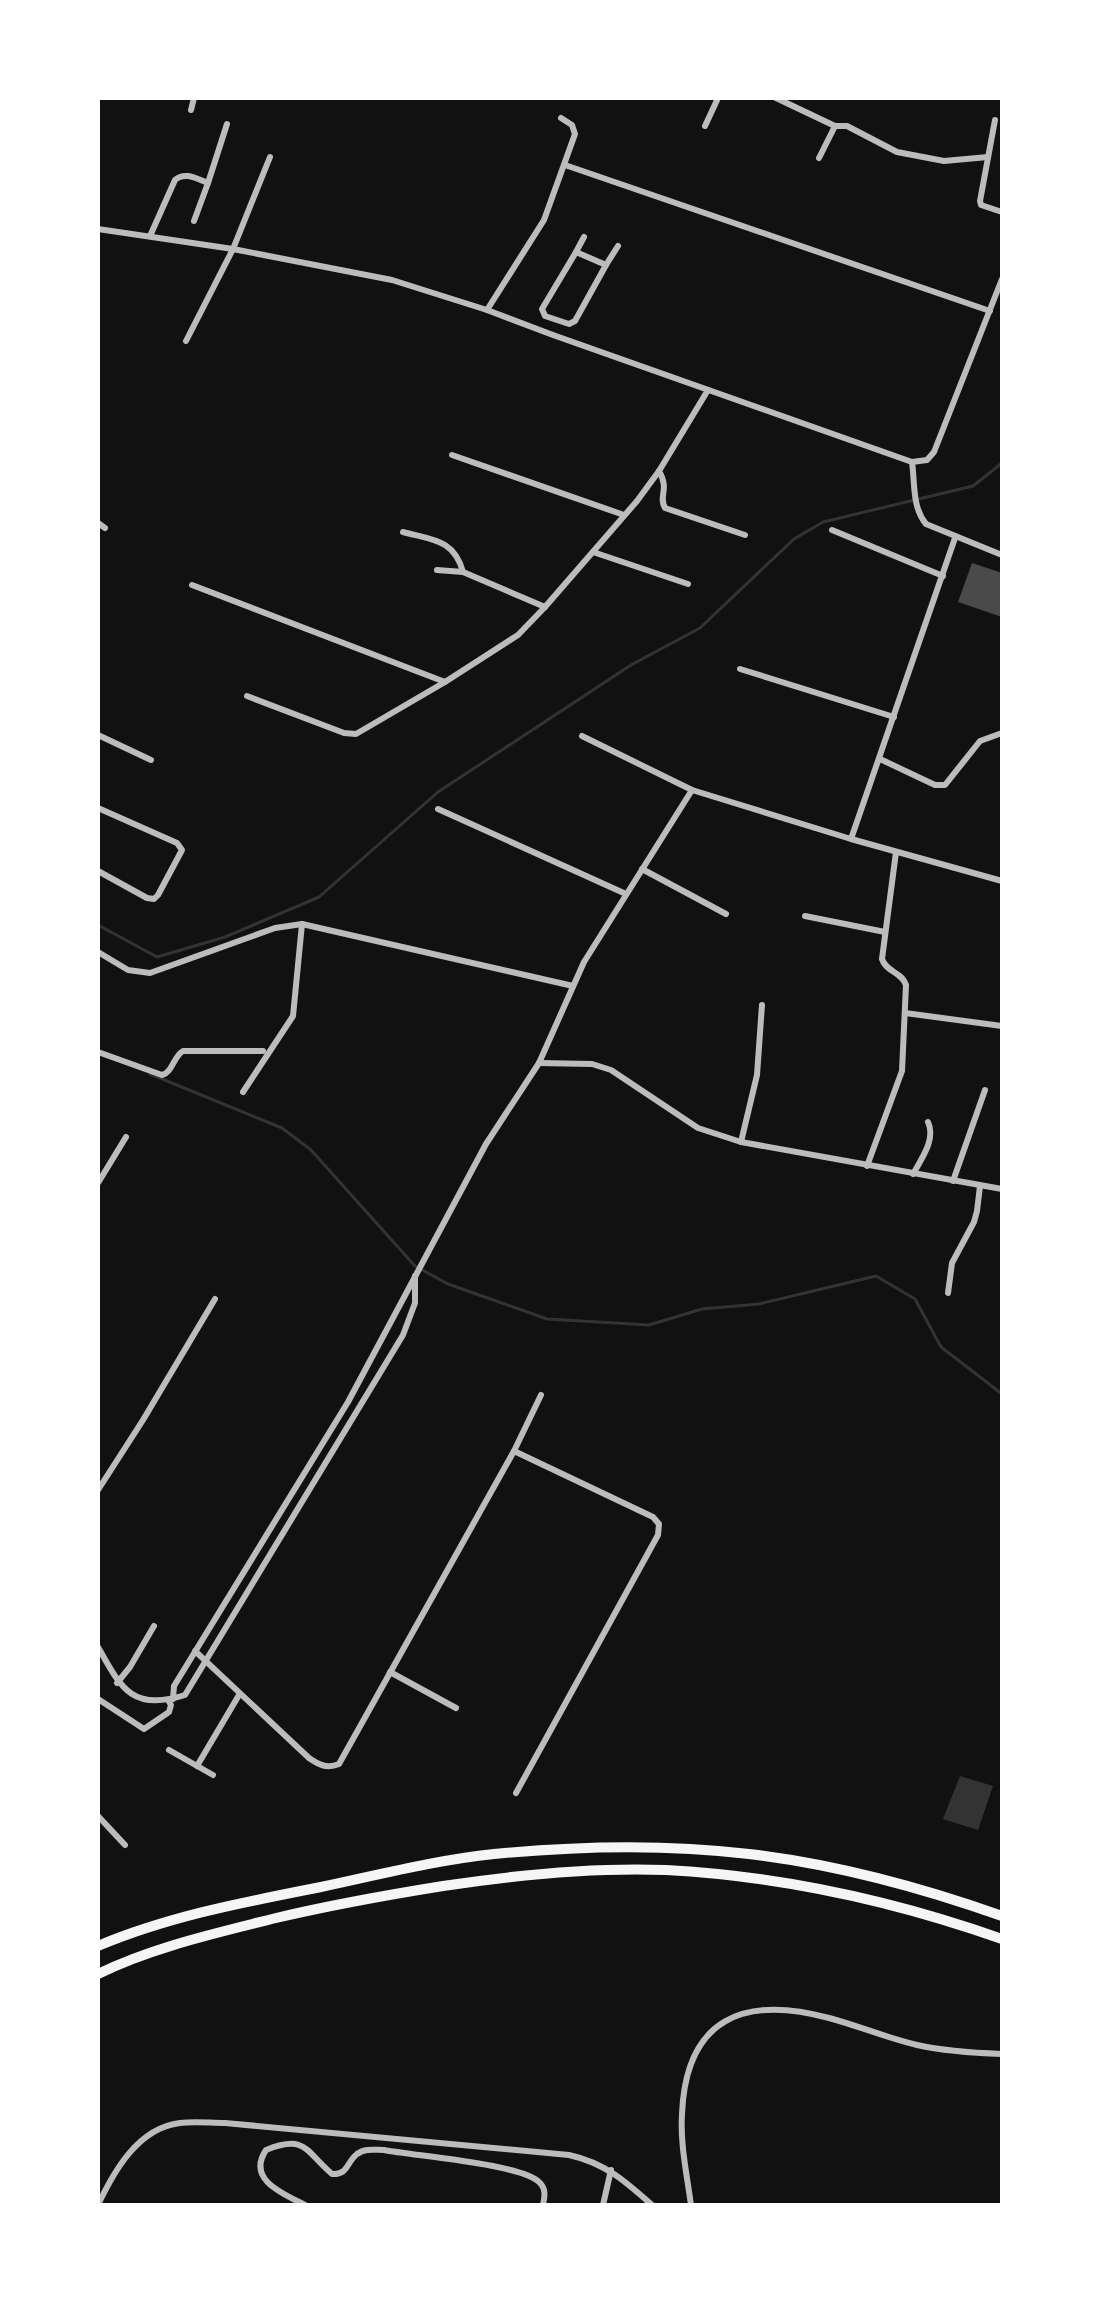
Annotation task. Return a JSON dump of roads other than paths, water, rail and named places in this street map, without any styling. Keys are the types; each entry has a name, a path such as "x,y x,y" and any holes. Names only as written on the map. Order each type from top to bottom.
{"highway":[{"path":"98,1946 145,1927 261,1899 491,1854 569,1849 656,1848 748,1854 837,1868 908,1885 1002,1916"},
{"path":"98,1974 156,1951 320,1908 493,1879 569,1871 663,1870 741,1876 901,1907 1002,1939"}],"street":[{"path":"191,110 194,98"},
{"path":"705,126 718,98"},
{"path":"776,98 835,126 847,126 897,152 944,161 988,157"},
{"path":"487,310 544,220 575,134 572,125 561,118"},
{"path":"995,120 980,201 981,205 1002,212"},
{"path":"194,221 227,124"},
{"path":"819,158 835,126"},
{"path":"186,341 233,249 270,157"},
{"path":"565,165 990,311"},
{"path":"150,236 178,177 188,176 208,183"},
{"path":"98,229 233,249 392,280 487,310 913,466 927,460 934,452 1002,279"},
{"path":"584,237 542,307 543,314 560,322 569,324 575,321 618,246"},
{"path":"576,252 606,265"},
{"path":"553,335 560,322"},
{"path":"247,696 356,734 518,635 593,552 659,471 708,390"},
{"path":"452,455 624,515"},
{"path":"913,466 915,500 920,518 955,538 1002,555"},
{"path":"659,471 665,484 662,501 665,508 745,535"},
{"path":"832,530 943,576"},
{"path":"403,532 439,542 454,550 463,572"},
{"path":"851,839 955,538"},
{"path":"593,552 688,584"},
{"path":"437,570 463,572 545,607"},
{"path":"192,585 445,682"},
{"path":"740,669 894,717"},
{"path":"880,759 935,785 945,785 980,741 1002,733"},
{"path":"98,735 151,760"},
{"path":"582,736 692,790 1002,881"},
{"path":"98,1699 144,1729 169,1712 174,1686 364,1373 486,1144 539,1063 591,949 692,790"},
{"path":"98,808 182,847 156,897 147,898 98,871"},
{"path":"438,809 626,894"},
{"path":"867,1166 902,1071 905,981 883,963 896,852"},
{"path":"642,869 726,914"},
{"path":"805,916 885,932"},
{"path":"98,952 128,970 150,973 275,928 302,924 573,986"},
{"path":"243,1092 293,1016 302,924"},
{"path":"741,1142 757,1075 762,1005"},
{"path":"905,1013 1002,1026"},
{"path":"98,1052 162,1075 168,1072 177,1055 183,1051 263,1051"},
{"path":"539,1063 592,1064 611,1070 698,1128 741,1142 1002,1189"},
{"path":"953,1181 985,1090"},
{"path":"913,1174 932,1134 928,1122"},
{"path":"98,1183 126,1137"},
{"path":"948,1293 952,1263 974,1222 980,1186"},
{"path":"98,1647 117,1683 137,1698 170,1699 185,1695 403,1335 415,1303 415,1275"},
{"path":"98,1490 215,1299"},
{"path":"364,1373 377,1379"},
{"path":"195,1651 309,1758 325,1767 332,1767 343,1759 514,1451 541,1395"},
{"path":"514,1451 653,1517 659,1524 658,1535 516,1793"},
{"path":"117,1683 154,1626"},
{"path":"390,1672 456,1708"},
{"path":"197,1766 239,1695"},
{"path":"169,1750 213,1775"},
{"path":"98,1816 125,1845"},
{"path":"691,2205 681,2131 684,2091 689,2070 702,2041 728,2019 743,2012 783,2010 830,2018 917,2045 1002,2054"},
{"path":"98,2205 130,2152 152,2133 181,2123 225,2123 523,2149 587,2159 611,2170 652,2205"},
{"path":"305,2205 275,2190 264,2178 261,2160 266,2150 288,2143 300,2145 336,2175 345,2171 358,2153 369,2150 497,2167 536,2179 545,2191 543,2205"},
{"path":"603,2205 611,2170"}],"waterway":[{"path":"98,925 157,957 225,937 319,897 438,792 631,665 700,628 794,539 823,522 973,486 1002,463"},
{"path":"150,1074 282,1128 311,1150 415,1266 448,1284 547,1319 649,1325 702,1309 759,1304 876,1276 915,1299 941,1347 1002,1394"}]}
